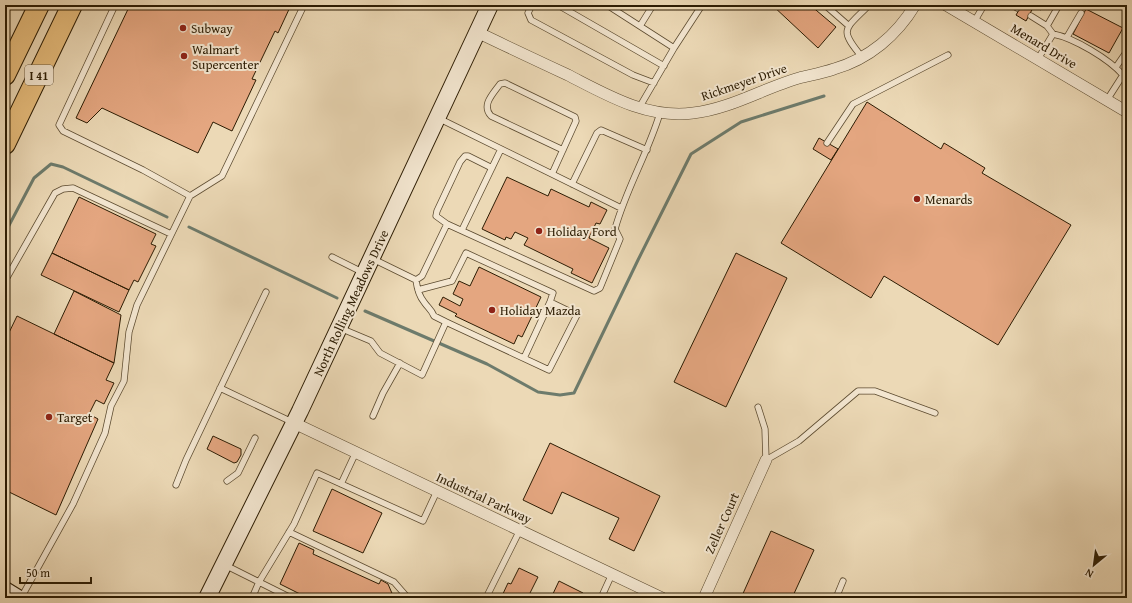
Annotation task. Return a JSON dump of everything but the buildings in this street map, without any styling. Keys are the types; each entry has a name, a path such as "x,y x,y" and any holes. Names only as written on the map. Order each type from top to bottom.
{"highway":[{"name":"I 41","path":"5,76 39,5"},
{"name":"I 41","path":"5,144 72,5"}],"main road":[{"name":"North Rolling Meadows Drive","path":"207,598 294,423 490,5"},
{"path":"5,590 19,598"}],"street":[{"name":"Rickmeyer Drive","path":"478,32 639,108 660,113 682,114 706,111 788,82 841,67 862,57 890,37 903,23 915,5"},
{"name":"Menard Drive","path":"946,5 1127,112"},
{"name":"Industrial Parkway","path":"294,423 662,598"},
{"name":"Zeller Court","path":"704,598 766,460"}],"lane":[{"path":"115,5 59,125 63,131 143,170 190,196"},
{"path":"19,598 73,504 105,433 112,406 124,381 129,332 137,305 171,234 190,196 222,176 304,5"},
{"path":"532,5 528,13 531,20 633,75 654,83"},
{"path":"558,5 664,66"},
{"path":"607,5 674,48"},
{"path":"640,26 653,5"},
{"path":"639,108 674,48 702,5"},
{"path":"825,5 849,26"},
{"path":"862,57 848,41 846,34 849,26 869,5"},
{"path":"974,22 984,5"},
{"path":"1047,26 1059,5"},
{"path":"1066,37 1081,13"},
{"path":"1031,16 1047,26 1053,34 1066,37 1116,67 1125,77 1107,100"},
{"path":"1038,59 1053,34"},
{"path":"1116,67 1127,51"},
{"path":"827,143 853,104 948,55"},
{"path":"552,174 563,150 576,121 575,117 505,83 500,84 486,105 487,111 491,116 563,150"},
{"path":"492,168 468,156 465,156 460,162 436,216 447,224 594,291 600,288 620,239 615,229 621,208 647,150 660,113"},
{"path":"438,118 621,208"},
{"path":"572,184 597,133 601,130 647,150"},
{"path":"462,230 501,149"},
{"path":"5,281 55,193 63,189 73,188 171,234"},
{"path":"416,280 422,276 447,224"},
{"path":"418,290 452,281 466,252 553,292 550,302 524,358"},
{"path":"332,258 364,273"},
{"path":"371,258 416,280"},
{"path":"416,280 418,290 424,302 431,308 434,316 549,370 577,315 550,302"},
{"path":"176,485 266,292"},
{"path":"339,328 371,342 380,353 422,375 446,322"},
{"path":"373,416 383,393 400,364"},
{"path":"220,388 294,423"},
{"path":"758,407 765,429 766,460 799,441 858,391 875,391 935,413"},
{"path":"227,481 238,473 255,438"},
{"path":"341,484 356,452"},
{"path":"252,598 259,582 289,532 317,473 422,521 437,491"},
{"path":"486,598 520,530"},
{"path":"289,532 394,582 408,598"},
{"path":"224,565 291,598"},
{"path":"601,598 612,574"},
{"path":"836,598 843,581"}],"waterway":[{"path":"365,311 487,364 538,392 560,395 574,393 691,154 741,122 824,96"},
{"path":"5,233 34,178 51,164 63,167 167,217"},
{"path":"189,227 337,298"}],"place":[{"name":"Subway","path":"183,28"},
{"name":"Walmart Supercenter","path":"184,56"},
{"name":"Menards","path":"917,199"},
{"name":"Holiday Ford","path":"539,231"},
{"name":"Holiday Mazda","path":"492,310"},
{"name":"Target","path":"49,417"}]}
